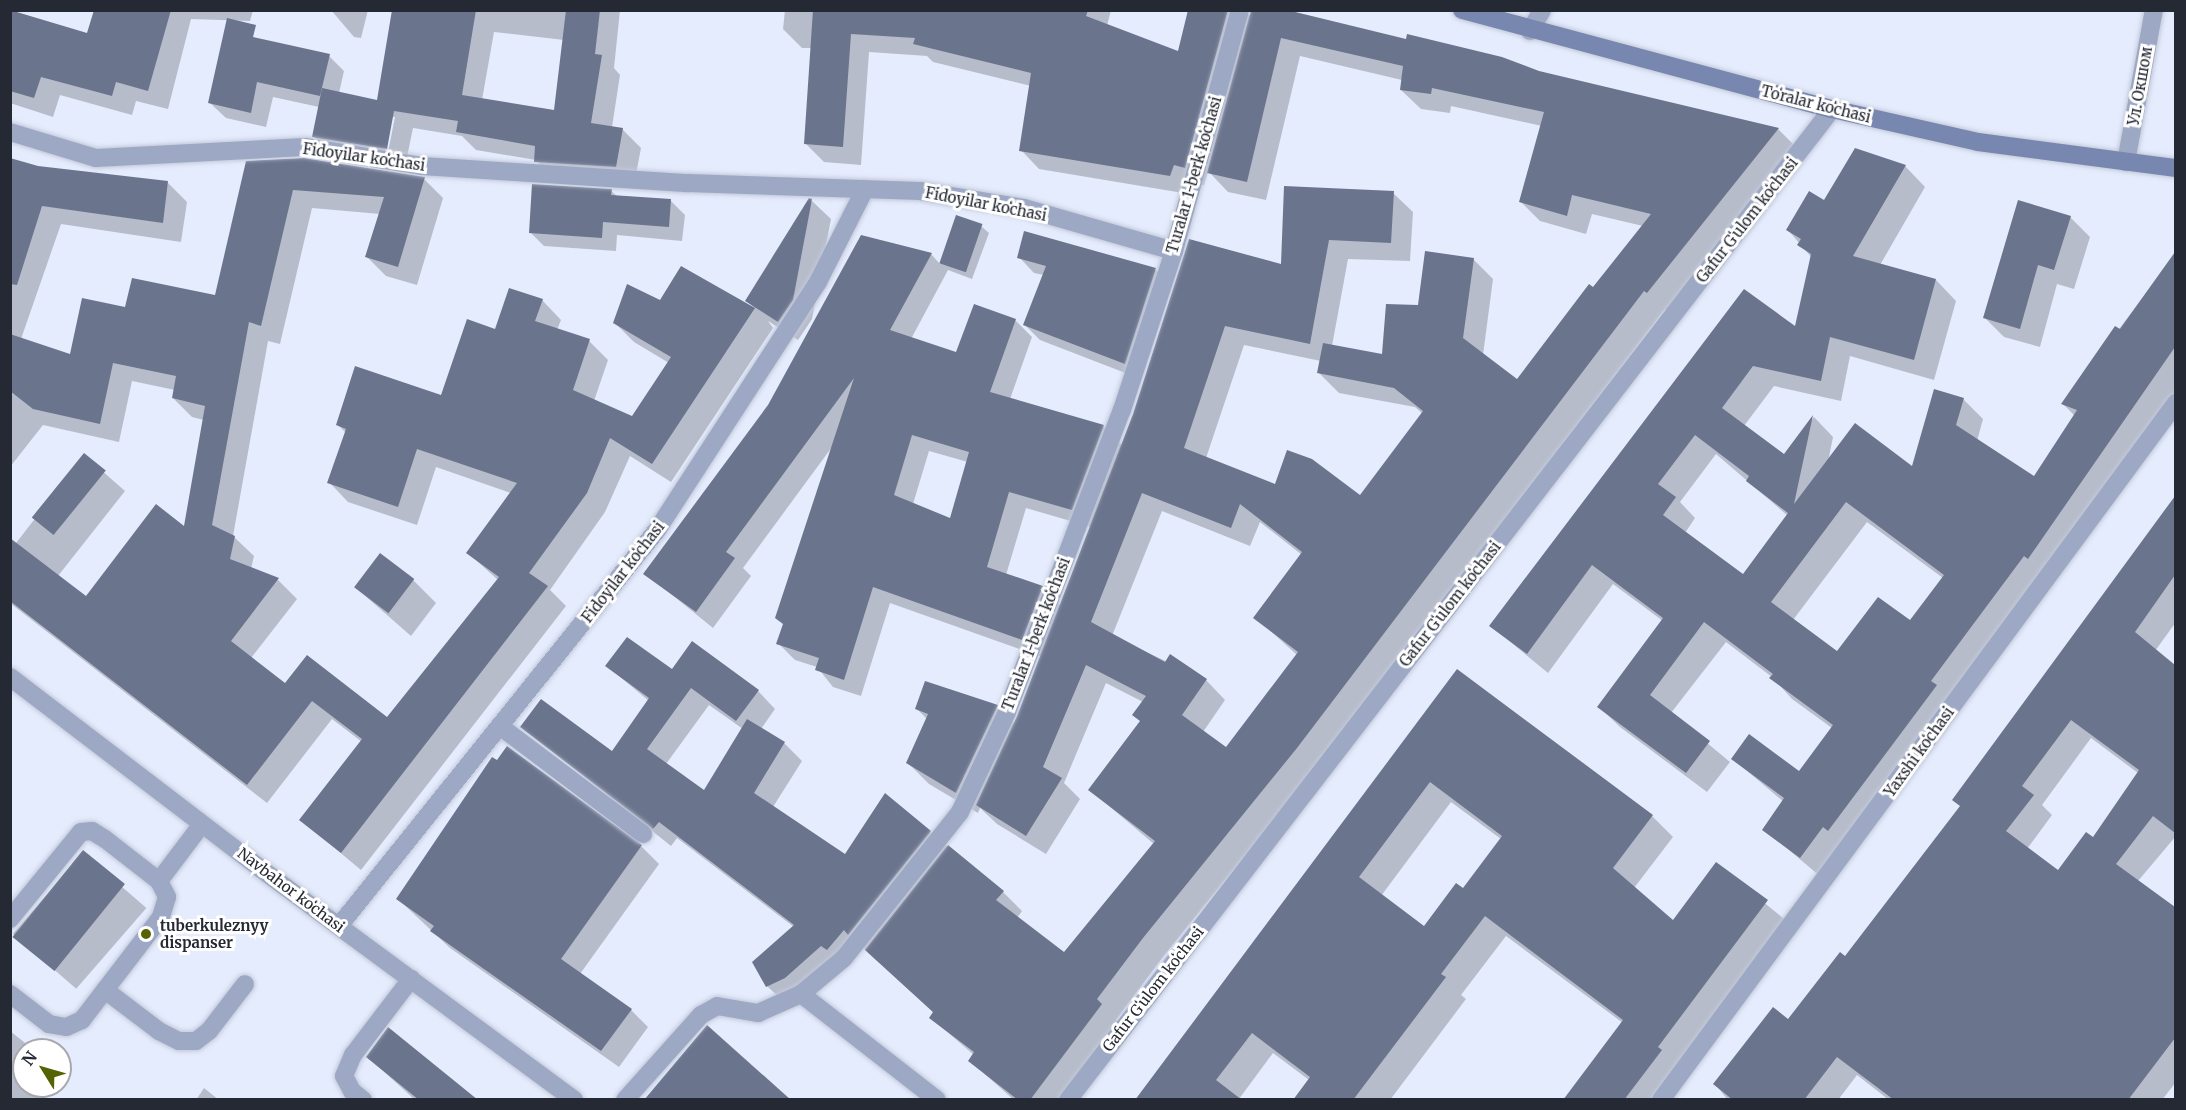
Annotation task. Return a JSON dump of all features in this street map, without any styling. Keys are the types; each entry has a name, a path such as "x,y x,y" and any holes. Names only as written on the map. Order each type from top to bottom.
{"main road":[{"name":"Toʻralar koʻchasi","path":"1462,10 1530,31 1832,109 1978,142 2175,168"}],"street":[{"name":"Turalar 1-berk koʻchasi","path":"625,1100 700,1015 717,1006 759,1013 801,994 844,958 960,812 1007,712 1122,410 1174,251 1240,10"},
{"path":"1530,31 1542,10"},
{"name":"Ул. Окшом","path":"2126,162 2154,10"},
{"name":"Gafur Gʻulom koʻchasi","path":"1068,1100 1832,109"},
{"name":"Fidoyilar koʻchasi","path":"10,132 96,158 304,147 422,166 920,191 1024,208 1174,251"},
{"name":"Fidoyilar koʻchasi","path":"339,926 657,530 818,282 866,189"},
{"name":"Yaxshi koʻchasi","path":"1661,1100 2175,403"},
{"name":"Navbahor koʻchasi","path":"10,677 202,824 574,1100"},
{"path":"501,727 643,834"},
{"path":"159,881 202,824"},
{"path":"10,919 81,832 92,831 105,839 159,881 167,897 161,917 82,1020 66,1027 49,1024 10,994"},
{"path":"363,1100 352,1091 344,1076 353,1054 411,979"},
{"path":"105,990 159,1031 179,1041 196,1041 209,1031 245,984"},
{"path":"801,994 937,1100"}],"building":[{"path":"10,10 87,33 94,10 171,10 148,91 116,82 112,96 41,77 34,98 10,91"},
{"path":"392,10 476,10 462,95 554,110 566,10 600,10 595,54 602,55 591,123 623,128 616,167 534,162 535,146 456,132 458,121 394,111 387,149 312,137 322,88 377,100"},
{"path":"813,10 1088,10 1086,16 1178,51 1188,10 1228,10 1185,168 1174,165 1170,176 1019,151 1031,73 913,44 915,38 851,34 843,147 804,144"},
{"path":"1251,10 1287,10 1406,39 1407,34 1502,57 1539,71 1779,128 1647,293 1644,291 1297,748 1143,938 1097,999 1102,1004 1030,1100 1018,1100 968,1061 974,1052 929,1018 933,1012 865,950 948,845 1004,891 996,900 1064,952 1155,841 1088,790 1140,721 1132,715 1146,696 1086,665 1043,767 1062,778 1026,836 976,805 1017,716 1133,414 1189,239 1281,264 1284,186 1394,191 1391,243 1329,240 1310,344 1225,326 1184,448 1275,484 1287,450 1312,459 1360,495 1423,411 1394,388 1317,373 1323,343 1382,354 1386,304 1418,305 1425,251 1474,258 1463,338 1517,379 1589,284 1593,287 1651,214 1572,195 1567,216 1519,202 1544,112 1432,88 1431,94 1400,90 1403,66 1281,38 1247,182 1207,173","holes":["1142,493 1231,528 1240,504 1302,552 1253,618 1298,652 1226,747 1182,715 1207,679 1170,654 1165,662 1091,622"]},
{"path":"227,18 256,25 253,37 330,54 320,96 257,82 251,113 208,103"},
{"path":"1855,148 1906,165 1853,256 1936,279 1914,360 1830,337 1821,381 1753,366 1722,408 1784,454 1813,415 1794,504 1855,423 1912,466 1934,389 1964,398 1956,425 2034,476 2077,410 2061,404 2115,326 2120,329 2175,252 2175,347 2028,559 2024,556 1931,681 1937,685 1828,831 1823,827 1800,858 1762,830 1784,798 1731,759 1749,734 1799,771 1833,725 1769,678 1773,674 1704,622 1650,695 1710,741 1686,773 1597,707 1663,618 1592,565 1527,654 1489,626 1744,289 1795,326 1811,254 1797,245 1801,239 1786,230 1809,191 1824,200","holes":["1695,435 1749,476 1746,481 1788,513 1743,574 1663,515 1676,497 1658,484","1846,502 1944,575 1910,620 1878,597 1837,651 1771,602"]},
{"path":"10,158 38,166 168,181 163,223 42,206 17,285 10,284"},
{"path":"304,158 425,177 398,267 365,257 384,197 293,190 261,326 249,322 212,525 235,536 230,559 279,578 231,641 285,683 307,655 387,717 499,577 466,553 517,483 417,449 398,507 327,483 346,429 336,425 355,366 441,395 467,319 495,329 509,288 543,299 535,321 590,339 573,390 632,416 671,357 613,323 627,284 660,300 681,266 755,308 652,464 610,438 587,493 529,573 548,586 341,853 299,820 362,739 312,701 247,785 10,601 10,538 86,596 156,504 184,526 205,406 172,398 176,376 113,363 100,424 33,409 10,391 10,334 70,354 82,298 125,307 132,278 215,295 246,161"},
{"path":"532,184 612,189 611,195 671,199 669,227 603,222 602,238 529,233"},
{"path":"809,198 812,199 793,300 778,322 745,301"},
{"path":"2018,200 2071,216 2054,270 2038,265 2020,329 1983,318"},
{"path":"956,215 982,224 966,272 939,263"},
{"path":"1024,231 1156,268 1125,364 1023,325 1046,266 1017,258"},
{"path":"861,235 932,253 890,330 956,352 974,304 1016,319 990,392 1104,425 1072,510 1009,492 987,567 1043,586 1022,640 873,587 844,680 815,670 819,658 776,644 783,624 775,618 854,378 726,552 735,558 696,612 643,574 768,405","holes":["912,435 969,452 950,518 894,495"]},
{"path":"84,453 106,471 54,535 32,518"},
{"path":"2175,496 2175,575 2135,632 2175,665 2175,833 2153,816 2116,864 2175,907 2175,1038 2128,1100 1894,1100 1837,1057 1804,1100 1733,1100 1713,1084 1773,1007 1788,1019 1840,952 1845,956 1960,806 1952,800","holes":["2071,720 2139,770 2093,837 2086,832 2058,870 2006,831 2034,795 2022,786"]},
{"path":"380,553 414,579 388,613 354,587"},
{"path":"627,637 672,669 692,641 759,690 736,721 691,688 647,749 704,790 747,719 785,742 754,793 845,854 885,793 931,831 848,935 844,930 827,950 821,946 785,978 766,987 752,962 794,925 659,822 653,829 520,727 541,699 612,751 649,698 605,666"},
{"path":"1457,669 1653,815 1613,868 1673,920 1716,862 1768,900 1658,1047 1662,1050 1624,1100 1563,1100 1623,1020 1485,916 1441,974 1446,977 1353,1100 1293,1100 1310,1077 1252,1033 1216,1080 1242,1100 1135,1100","holes":["1430,782 1502,836 1463,888 1456,883 1424,926 1359,877"]},
{"path":"925,681 998,705 956,793 906,763 928,714 915,709"},
{"path":"507,746 642,845 561,959 632,1009 601,1051 430,931 434,926 396,899 492,757 497,760"},
{"path":"83,850 125,884 54,971 13,937"},
{"path":"707,1025 791,1100 644,1100"},
{"path":"388,1027 478,1100 419,1100 366,1057"}],"place":[{"name":"tuberkuleznyy dispanser","path":"146,934"}]}
